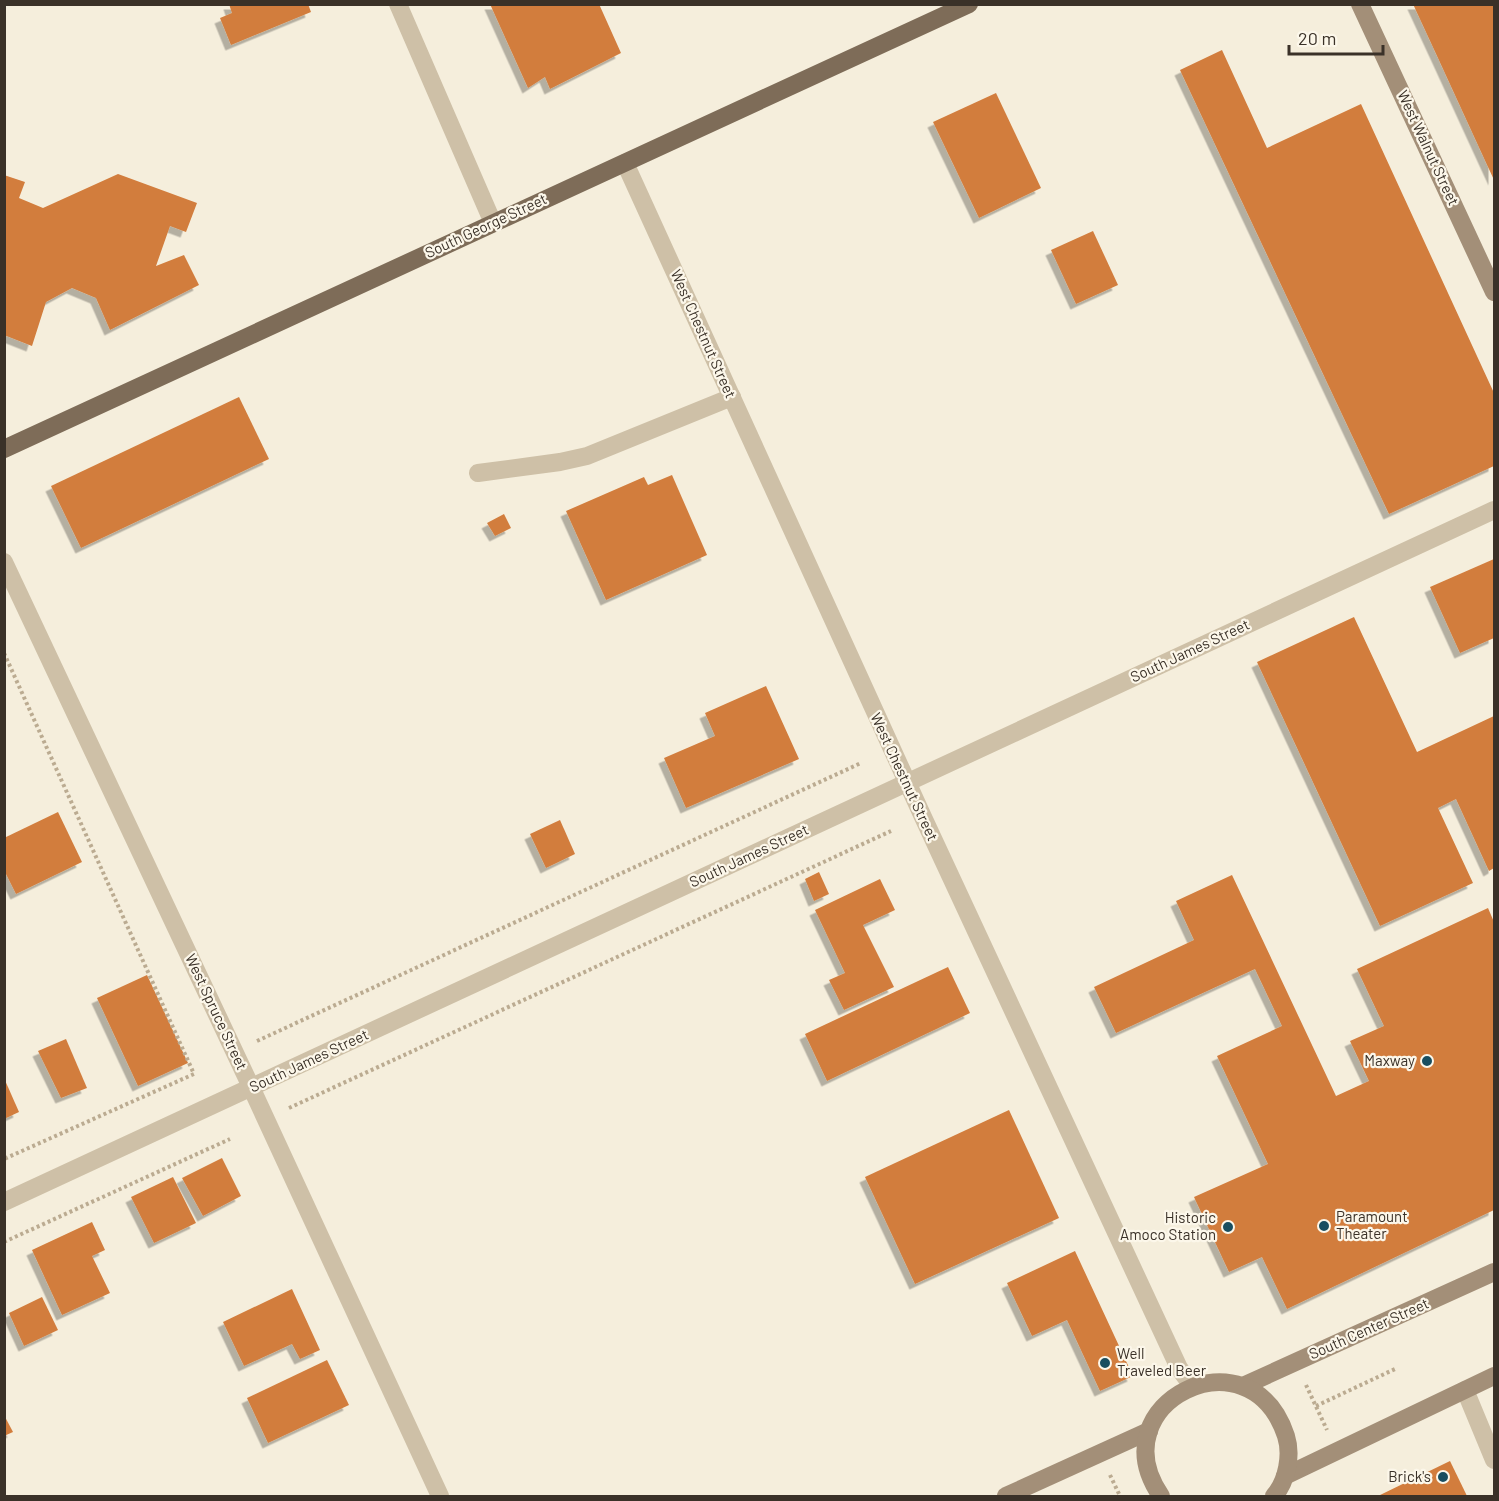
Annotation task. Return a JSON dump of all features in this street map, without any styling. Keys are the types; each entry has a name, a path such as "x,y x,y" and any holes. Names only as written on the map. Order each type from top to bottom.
{"main road":[{"name":"South George Street","path":"4,449 969,4"}],"street":[{"path":"398,4 493,223"},
{"name":"West Walnut Street","path":"1360,4 1494,292"},
{"name":"West Chestnut Street","path":"625,163 907,782 1179,1368 1192,1386"},
{"path":"478,473 587,456 732,397"},
{"name":"South James Street","path":"4,1202 1494,510"},
{"name":"West Spruce Street","path":"4,562 440,1497"},
{"name":"South Center Street","path":"1243,1386 1494,1272"},
{"path":"1285,1476 1494,1376"},
{"path":"1161,1497 1153,1485 1147,1468 1146,1449 1149,1431 1155,1416 1177,1394 1192,1386 1209,1382 1226,1382 1243,1386 1259,1395 1272,1407 1282,1423 1288,1440 1288,1459 1285,1476 1274,1497"},
{"path":"1465,1390 1494,1460"},
{"path":"1006,1497 1149,1431"}],"path":[{"path":"4,653 194,1074 4,1159"},
{"path":"254,1042 861,763"},
{"path":"289,1108 891,831"},
{"path":"4,1242 230,1139"},
{"path":"1316,1406 1395,1369"},
{"path":"1306,1384 1331,1438"},
{"path":"1106,1466 1120,1497"}],"building":[{"path":"229,4 308,4 311,12 231,45 220,18 232,13"},
{"path":"490,4 599,4 621,53 550,89 545,77 528,88"},
{"path":"1413,4 1494,4 1494,180 1438,58"},
{"path":"1222,50 1267,148 1361,104 1494,393 1494,466 1389,514 1180,70"},
{"path":"996,93 1041,188 979,218 933,122"},
{"path":"118,174 197,203 186,232 170,226 156,266 184,255 199,285 110,330 96,298 72,288 46,302 32,346 4,335 4,175 25,182 19,198 43,208"},
{"path":"1093,231 1118,285 1076,304 1051,250"},
{"path":"239,397 269,459 81,548 51,486"},
{"path":"672,475 707,555 606,600 566,511 644,477 648,485"},
{"path":"504,514 511,528 495,536 487,523"},
{"path":"1494,559 1494,638 1460,653 1430,587"},
{"path":"1354,617 1417,752 1494,716 1494,868 1489,871 1456,799 1438,808 1473,883 1380,926 1257,662"},
{"path":"766,686 799,759 686,808 664,758 715,736 705,713"},
{"path":"58,812 82,862 16,894 4,870 4,838"},
{"path":"560,820 575,854 546,868 530,834"},
{"path":"819,872 829,894 814,901 805,879"},
{"path":"1232,875 1336,1096 1369,1081 1350,1041 1384,1026 1357,969 1488,908 1494,922 1494,1210 1287,1309 1262,1257 1229,1272 1194,1197 1268,1164 1217,1056 1282,1026 1255,969 1116,1033 1094,987 1194,940 1176,901"},
{"path":"880,879 895,910 863,925 894,987 844,1010 829,980 845,973 815,910"},
{"path":"948,967 970,1013 827,1081 805,1034"},
{"path":"147,975 188,1063 138,1086 97,998"},
{"path":"66,1039 87,1088 61,1098 38,1051"},
{"path":"4,1078 19,1112 4,1119"},
{"path":"1009,1110 1059,1218 915,1284 865,1177"},
{"path":"222,1158 241,1196 203,1216 182,1178"},
{"path":"173,1177 196,1223 154,1243 131,1197"},
{"path":"92,1222 105,1250 92,1256 110,1293 62,1315 32,1250"},
{"path":"1075,1251 1133,1376 1100,1391 1067,1320 1032,1336 1007,1283"},
{"path":"292,1289 320,1350 300,1359 292,1344 244,1366 223,1322"},
{"path":"42,1297 58,1330 24,1346 9,1313"},
{"path":"327,1360 349,1405 268,1443 247,1398"},
{"path":"4,1415 13,1432 4,1436"},
{"path":"1450,1461 1467,1496 1378,1496"}],"place":[{"name":"Maxway","path":"1427,1061"},
{"name":"Paramount Theater","path":"1324,1226"},
{"name":"Historic Amoco Station","path":"1228,1227"},
{"name":"Well Traveled Beer","path":"1105,1363"},
{"name":"Brick's","path":"1443,1477"}]}
